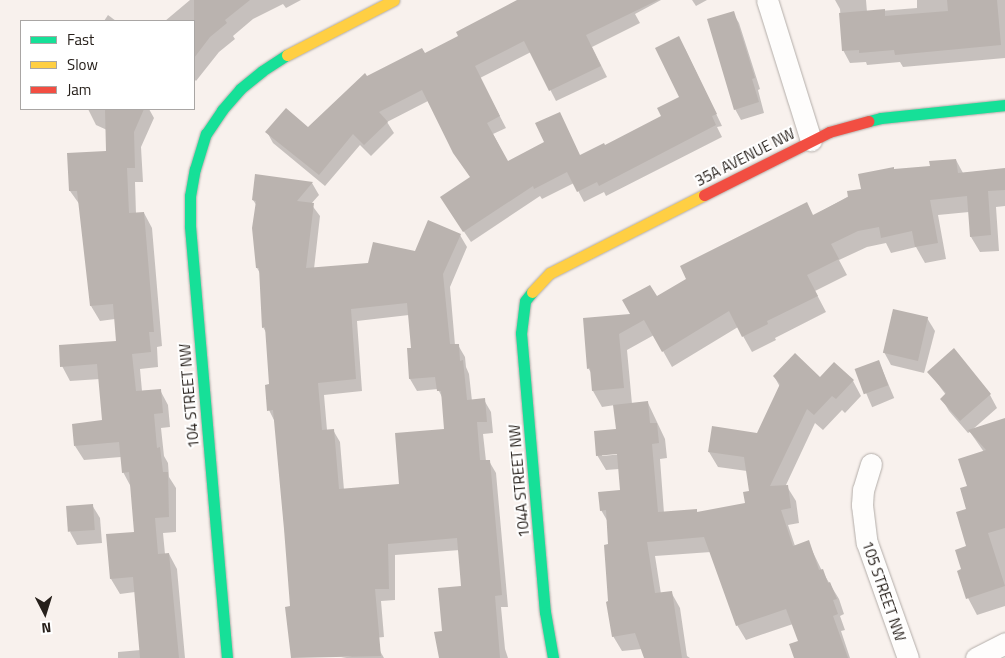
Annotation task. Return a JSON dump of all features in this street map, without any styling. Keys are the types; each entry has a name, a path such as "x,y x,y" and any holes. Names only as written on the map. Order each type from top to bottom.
{"street":[{"name":"104 STREET NW","path":"226,658 190,226 190,196 195,169 206,134 228,103 262,71 289,54 394,0"},
{"path":"767,0 812,140"},
{"name":"35A AVENUE NW","path":"525,301 538,284 550,273 830,132 881,118 1005,106"},
{"name":"104A STREET NW","path":"525,301 521,333 545,612 553,658"},
{"name":"105 STREET NW","path":"871,464 863,490 862,504 866,543 908,658"},
{"path":"976,658 1005,643"}],"building":[{"path":"194,0 250,0 225,20 227,23 210,37 195,57"},
{"path":"517,0 658,0 586,35 601,66 549,91 524,41 475,66 500,116 487,123 508,161 544,142 535,123 560,112 580,155 604,143 605,145 661,116 657,108 679,97 655,48 679,36 717,114 712,116 716,125 599,186 597,182 577,192 567,172 534,189 533,186 463,232 440,197 470,177 453,153 422,90 379,112 388,122 364,145 353,134 319,175 265,132 286,108 308,127 365,73 367,76 422,48 425,53 458,36 456,32"},
{"path":"947,0 997,0 1001,45 895,55 894,50 859,53 859,50 842,51 839,13 885,9 885,16 948,11"},
{"path":"734,11 755,78 752,79 759,102 734,110 707,19"},
{"path":"105,110 144,110 134,132 135,168 127,168 129,213 144,212 154,332 149,332 151,352 132,354 136,391 161,389 163,413 154,414 157,448 160,447 163,472 168,472 169,517 155,518 158,554 169,553 179,658 140,658 133,577 110,579 106,534 134,532 129,472 122,473 119,442 74,446 72,424 102,420 97,364 60,367 59,345 116,341 113,304 90,306 77,191 69,191 67,153 106,151"},
{"path":"956,159 958,173 1005,168 1005,190 988,191 991,235 970,237 967,196 930,200 938,243 915,247 912,231 881,238 879,227 858,231 831,244 839,259 807,275 818,296 767,321 768,324 742,337 729,311 662,352 644,320 619,334 624,388 592,391 590,368 587,369 583,318 630,314 622,300 650,285 657,296 686,279 680,266 807,202 813,215 848,197 847,191 861,189 858,174 894,167 894,169 930,166 929,161"},
{"path":"255,174 313,182 297,201 314,203 306,268 368,263 373,242 415,251 428,220 461,234 443,274 450,344 459,344 460,361 463,360 467,400 485,398 487,422 477,422 480,460 490,460 502,595 495,596 500,658 439,658 434,632 442,631 438,588 461,586 457,538 388,544 389,589 375,589 381,656 291,658 285,607 290,606 284,529 273,410 267,411 265,385 269,384 265,327 262,328 259,268 256,268 252,228 256,201 252,200","holes":["407,303 411,348 407,348 409,379 435,377 437,391 441,391 444,429 395,433 399,484 339,489 334,429 322,430 318,383 356,379 351,309"]},
{"path":"893,309 928,317 918,361 883,353"},
{"path":"954,348 991,394 960,421 940,399 946,393 927,372"},
{"path":"795,353 820,377 834,362 854,380 836,399 832,396 814,415 807,409 770,486 788,485 791,508 781,510 793,546 809,540 819,570 823,569 828,583 830,582 837,599 833,600 838,614 833,616 848,658 794,658 789,644 798,641 786,609 736,626 704,537 647,542 655,593 672,591 682,658 644,658 635,633 612,637 606,602 608,601 604,545 608,544 606,510 600,511 598,492 620,490 617,454 596,456 594,431 616,429 613,405 648,401 650,423 657,423 659,443 652,444 658,512 697,509 697,512 745,503 743,492 749,491 744,457 708,452 712,426 757,433 780,384 773,376"},
{"path":"879,360 888,385 864,394 855,369"},
{"path":"1005,418 1005,528 988,533 1005,586 966,599 957,571 961,569 955,550 966,546 956,512 966,509 960,488 967,486 958,459 986,450 968,430"},
{"path":"93,504 95,530 68,532 66,506"}],"traffic: fast":[{"path":"227,658 190,226 190,196 195,169 206,134 222,110 240,89 262,71 287,55"},
{"path":"869,121 881,118 1005,105"},
{"path":"532,292 525,301 521,333 545,612 553,658"}],"traffic: slow":[{"path":"287,55 394,0"},
{"path":"532,292 550,273 704,195"}],"traffic: jam":[{"path":"704,195 829,132 869,121"}]}
